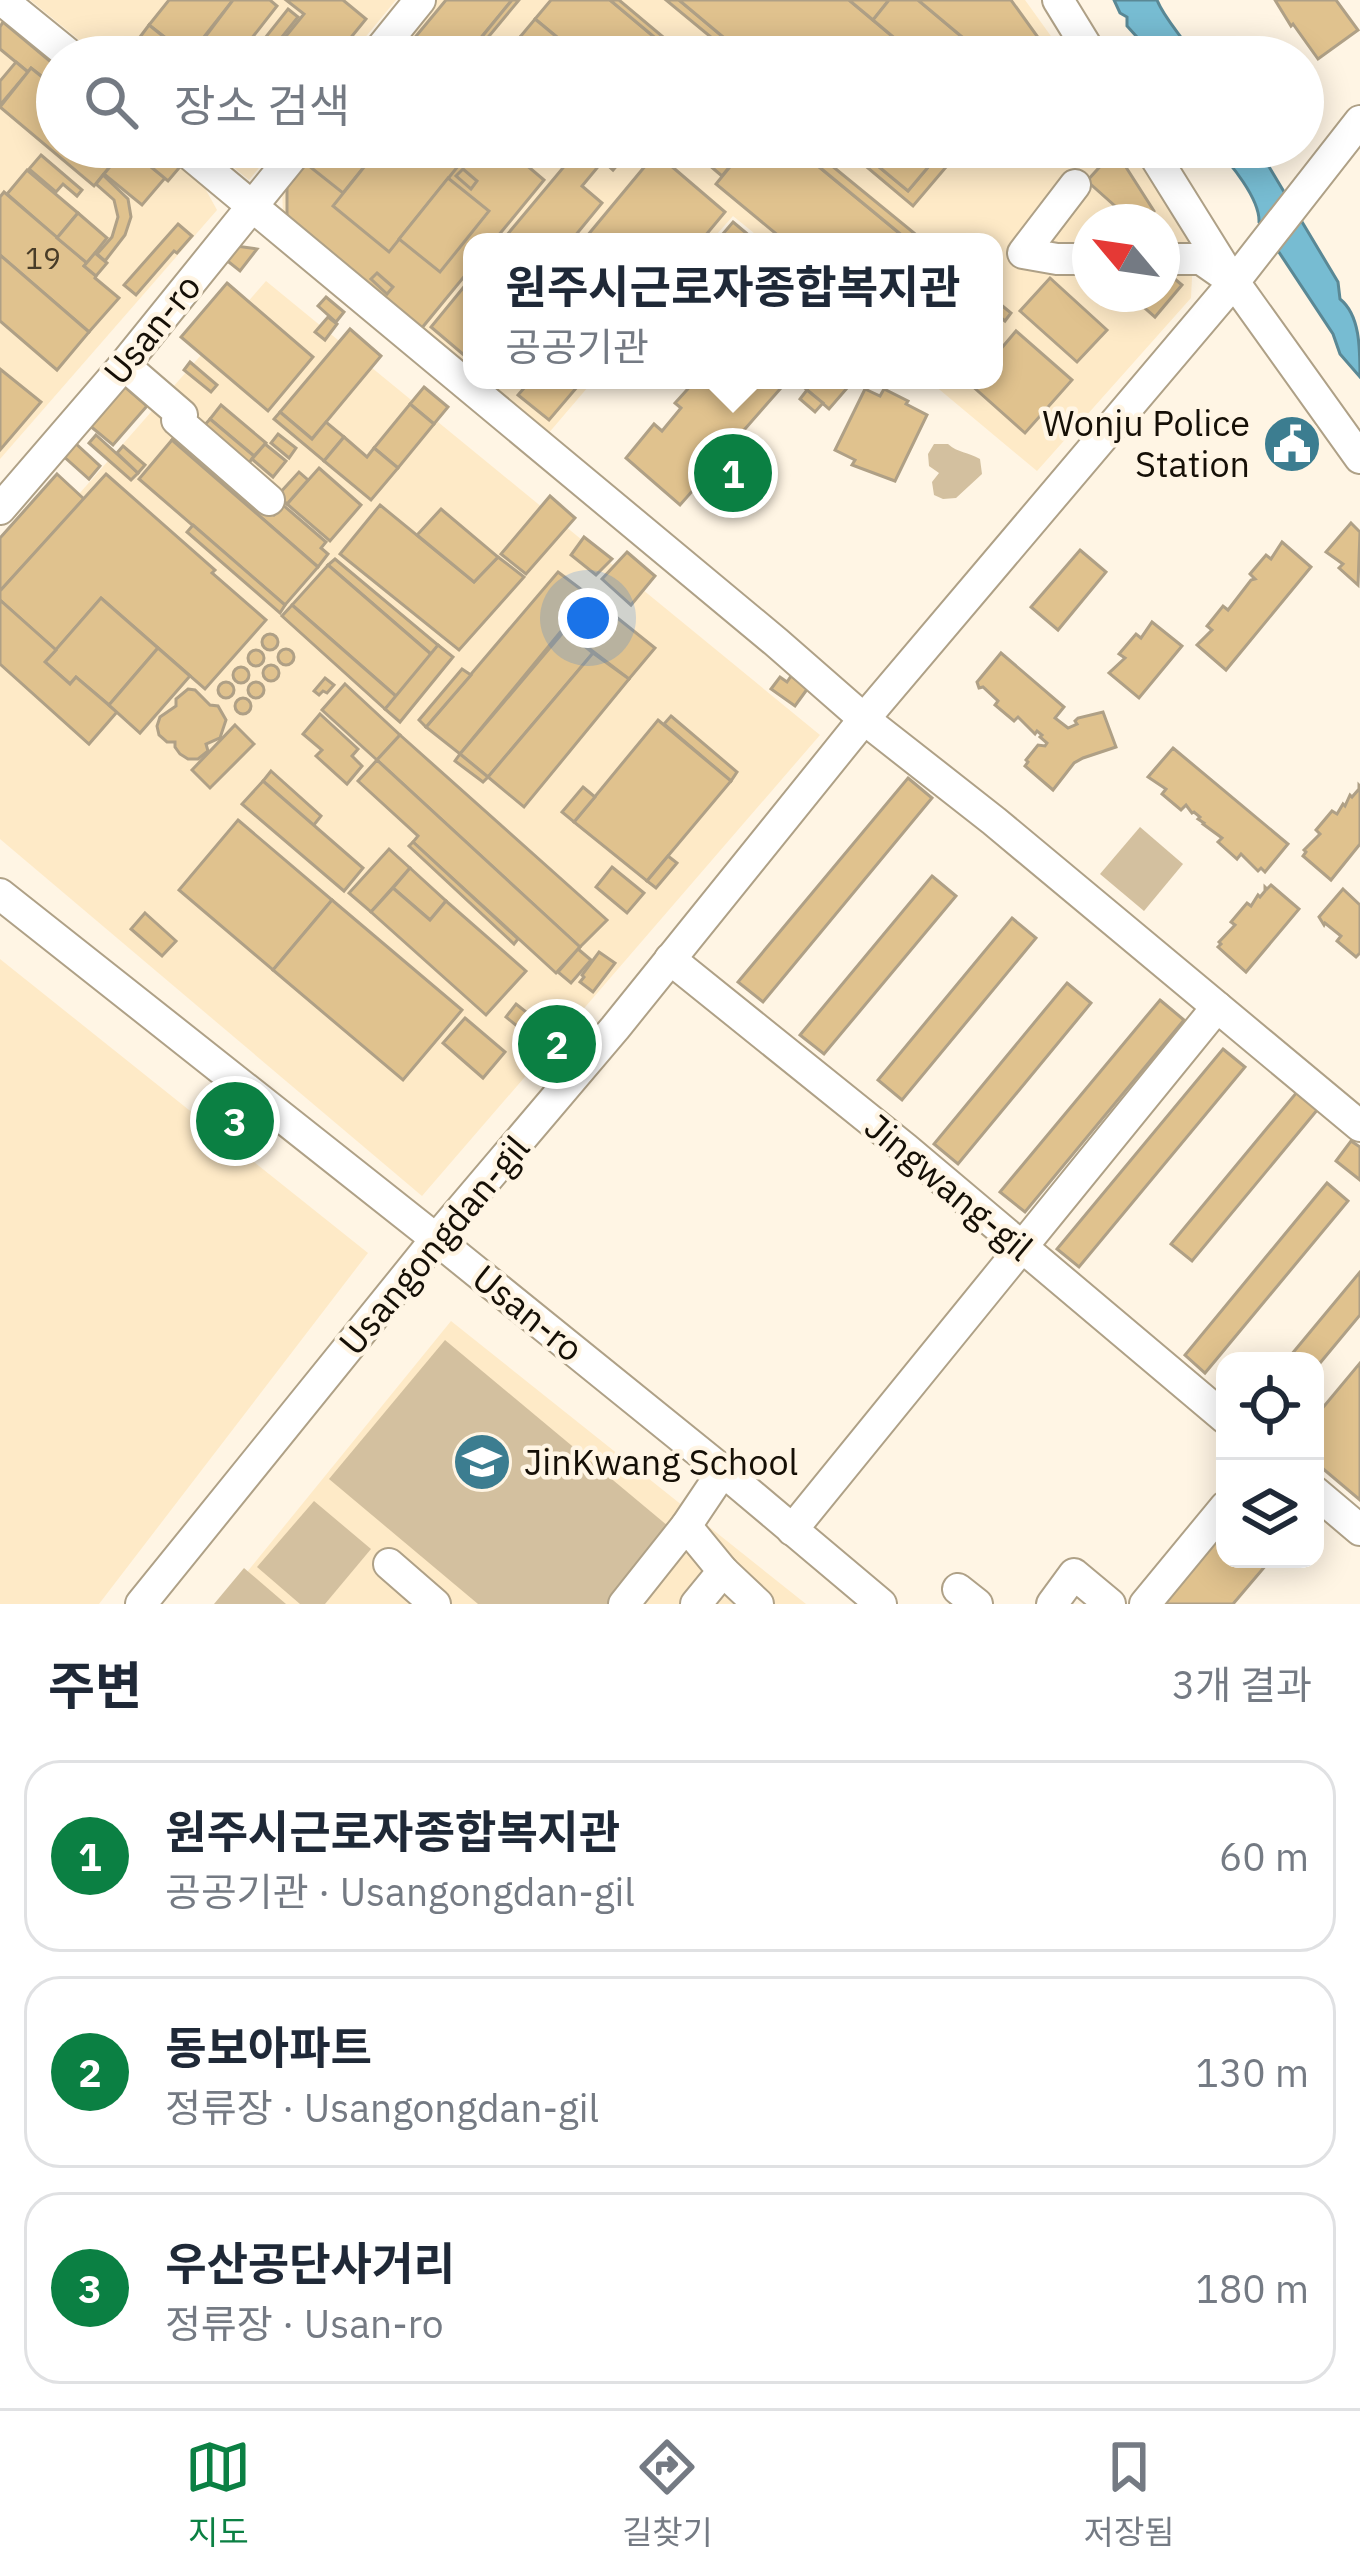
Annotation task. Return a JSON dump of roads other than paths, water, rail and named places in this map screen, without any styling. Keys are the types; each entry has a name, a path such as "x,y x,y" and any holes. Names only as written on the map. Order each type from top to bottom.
{"street":[{"path":"2,0 46,36"},
{"path":"391,36 420,0"},
{"path":"1058,0 1081,36"},
{"name":"Usangongdan-gil","path":"1324,164 1360,122"},
{"path":"206,168 463,382"},
{"name":"Usan-ro","path":"0,509 284,168"},
{"path":"1162,168 1234,282 1360,458"},
{"name":"Usangongdan-gil","path":"141,1604 864,719 1234,282 1321,168"},
{"path":"1072,260 1023,253 1075,185"},
{"path":"1180,259 1201,259 1234,282"},
{"path":"124,365 182,415 177,420 269,500"},
{"path":"472,389 1360,1126"},
{"name":"Usan-ro","path":"0,894 436,1239 881,1604"},
{"name":"Jingwang-gil","path":"670,959 906,1149 1216,1410"},
{"path":"792,1529 1216,1007"},
{"path":"624,1604 723,1471"},
{"path":"1324,1500 1360,1530"},
{"path":"1145,1604 1216,1518"},
{"path":"686,1526 758,1604"},
{"path":"389,1564 435,1604"},
{"path":"696,1604 723,1571"},
{"path":"1052,1604 1074,1574 1110,1604"}],"water":[{"path":"1114,0 1157,0 1180,36 1136,36"},
{"path":"1232,168 1270,168 1352,314 1360,377 1340,354 1333,334 1259,222"}],"place":[{"name":"Wonju Police Station","path":"1292,444"},
{"name":"원주시근로자종합복지관","path":"733,473"},
{"name":"동보아파트","path":"557,1044"},
{"name":"우산공단사거리","path":"235,1121"},
{"name":"JinKwang School","path":"482,1462"}]}
